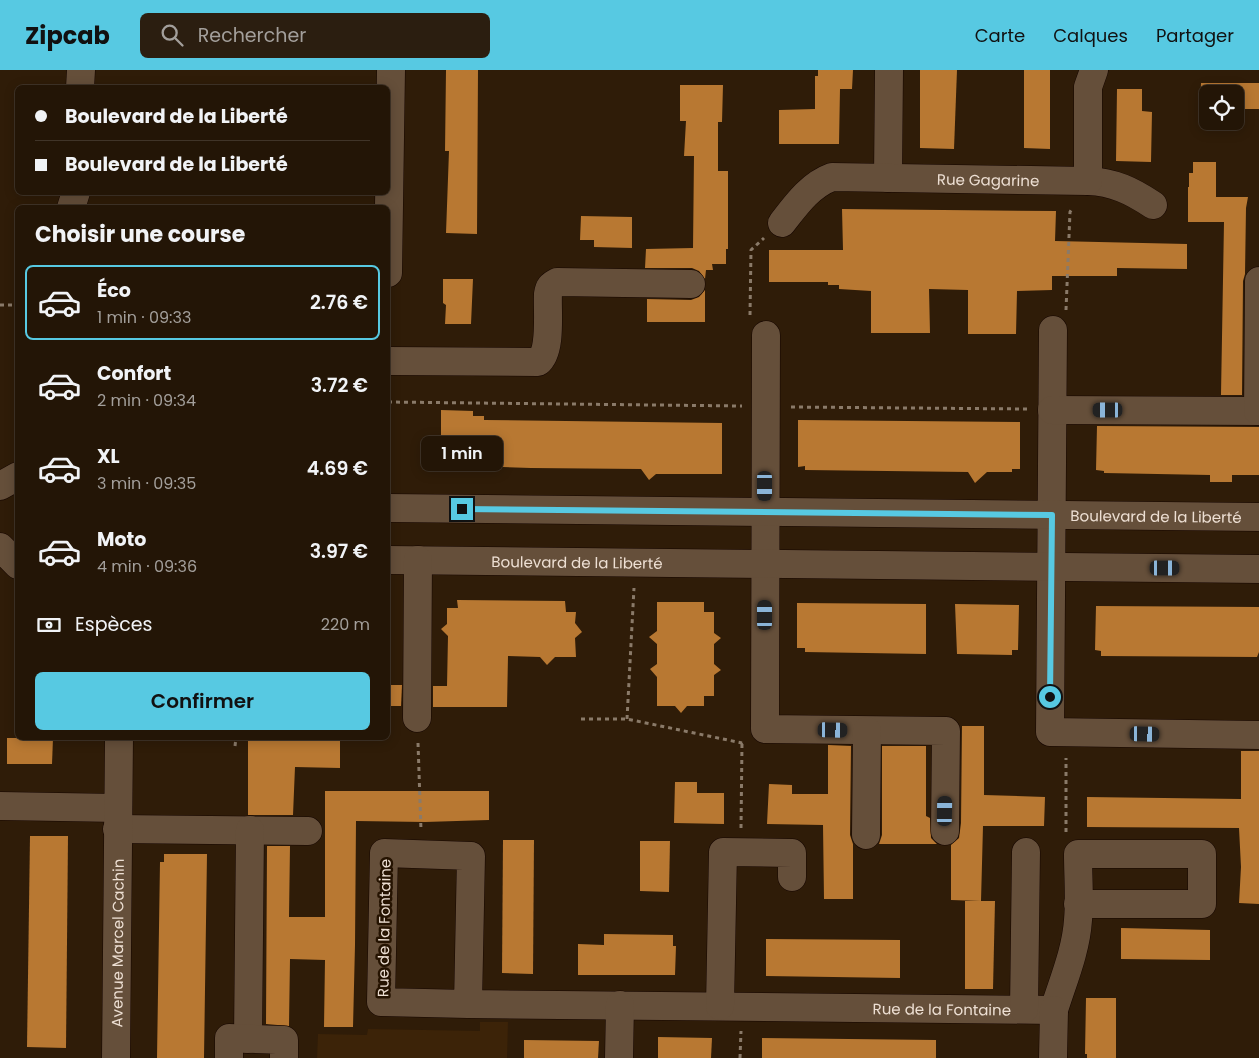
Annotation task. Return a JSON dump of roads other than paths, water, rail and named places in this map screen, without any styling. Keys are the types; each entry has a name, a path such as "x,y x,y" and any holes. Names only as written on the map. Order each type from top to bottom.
{"street":[{"path":"80,85 81,70"},
{"path":"390,138 391,70"},
{"path":"888,178 889,70"},
{"path":"1088,181 1088,87 1094,70"},
{"name":"Rue Gagarine","path":"782,222 811,189 832,177 1088,181 1111,183 1124,188 1153,205"},
{"path":"1052,410 1258,411 1259,281"},
{"path":"390,361 538,362 547,350 548,294 551,286 557,282 691,284"},
{"name":"Boulevard de la Liberté","path":"1053,330 1050,732 1259,735"},
{"path":"766,334 765,729 946,731 945,830"},
{"path":"0,486 15,478"},
{"name":"Boulevard de la Liberté","path":"390,508 1259,517"},
{"path":"0,547 15,562"},
{"name":"Boulevard de la Liberté","path":"390,560 1259,569"},
{"path":"417,718 418,560"},
{"path":"866,835 867,731"},
{"name":"Avenue Marcel Cachin","path":"116,1058 119,740"},
{"path":"0,806 118,819 250,830 308,831"},
{"path":"248,1039 250,830"},
{"path":"720,1006 723,852 792,853 792,877"},
{"path":"1024,1009 1026,852"},
{"name":"Rue de la Fontaine","path":"468,1004 471,856 384,853 381,1002 468,1004 1054,1010"},
{"path":"1053,1058 1054,1010 1074,948 1078,919 1078,904 1078,854 1202,854 1202,904 1078,904"},
{"path":"619,1058 620,1005"},
{"path":"229,1058 229,1038 284,1040 284,1058"}]}
